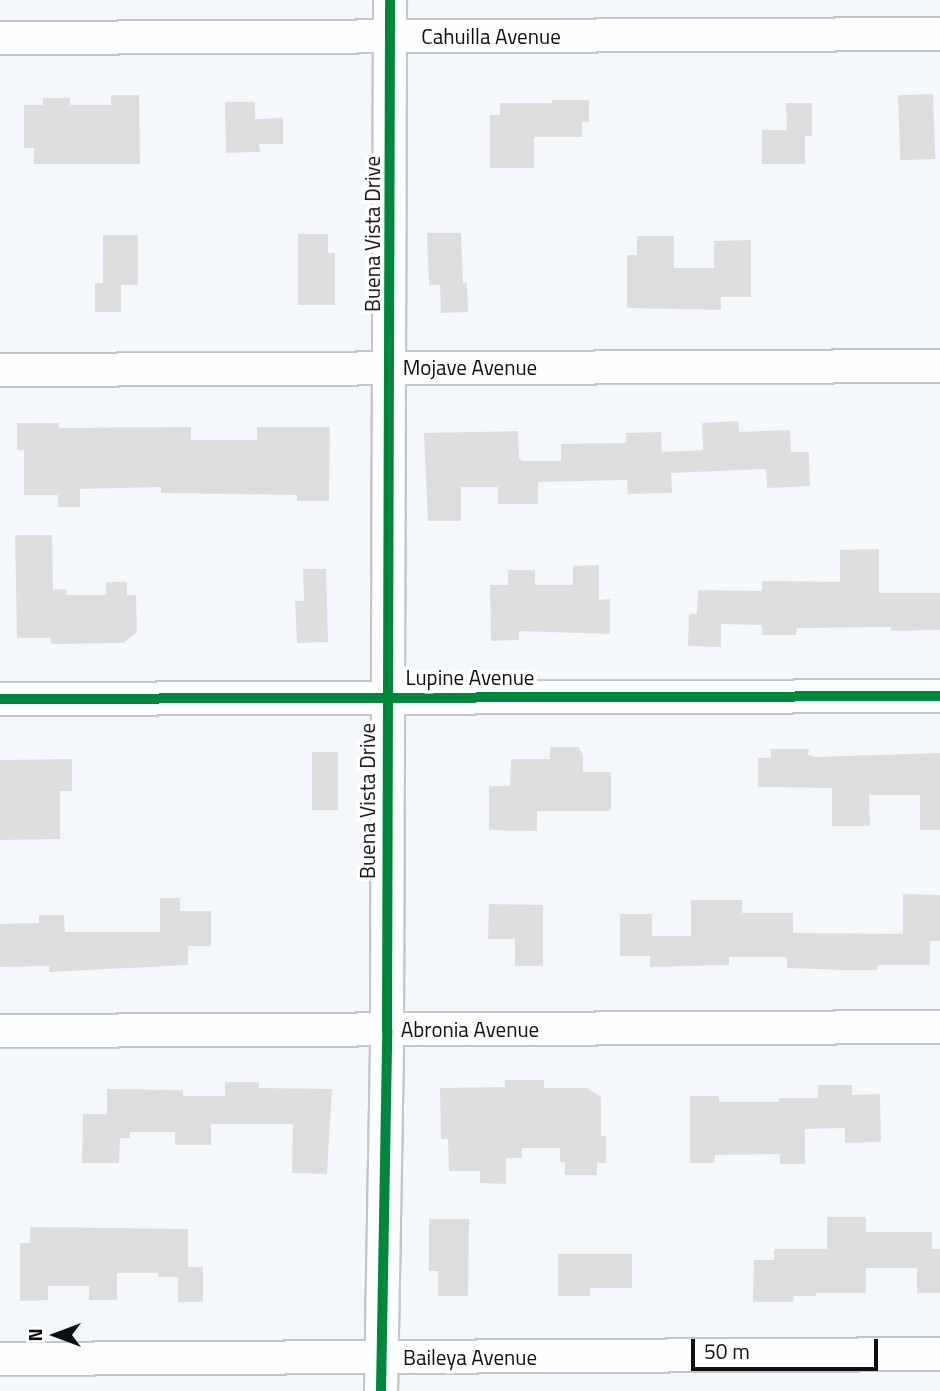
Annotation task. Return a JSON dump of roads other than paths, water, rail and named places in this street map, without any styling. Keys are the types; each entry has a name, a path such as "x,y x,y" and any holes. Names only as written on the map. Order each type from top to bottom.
{"street":[{"name":"Buena Vista Drive","path":"381,1391 387,1030 390,0"},
{"name":"Cahuilla Avenue","path":"0,38 940,34"},
{"name":"Mojave Avenue","path":"0,370 940,366"},
{"name":"Lupine Avenue","path":"0,699 940,696"},
{"name":"Abronia Avenue","path":"0,1031 940,1027"},
{"name":"Baileya Avenue","path":"0,1359 940,1354"}]}
